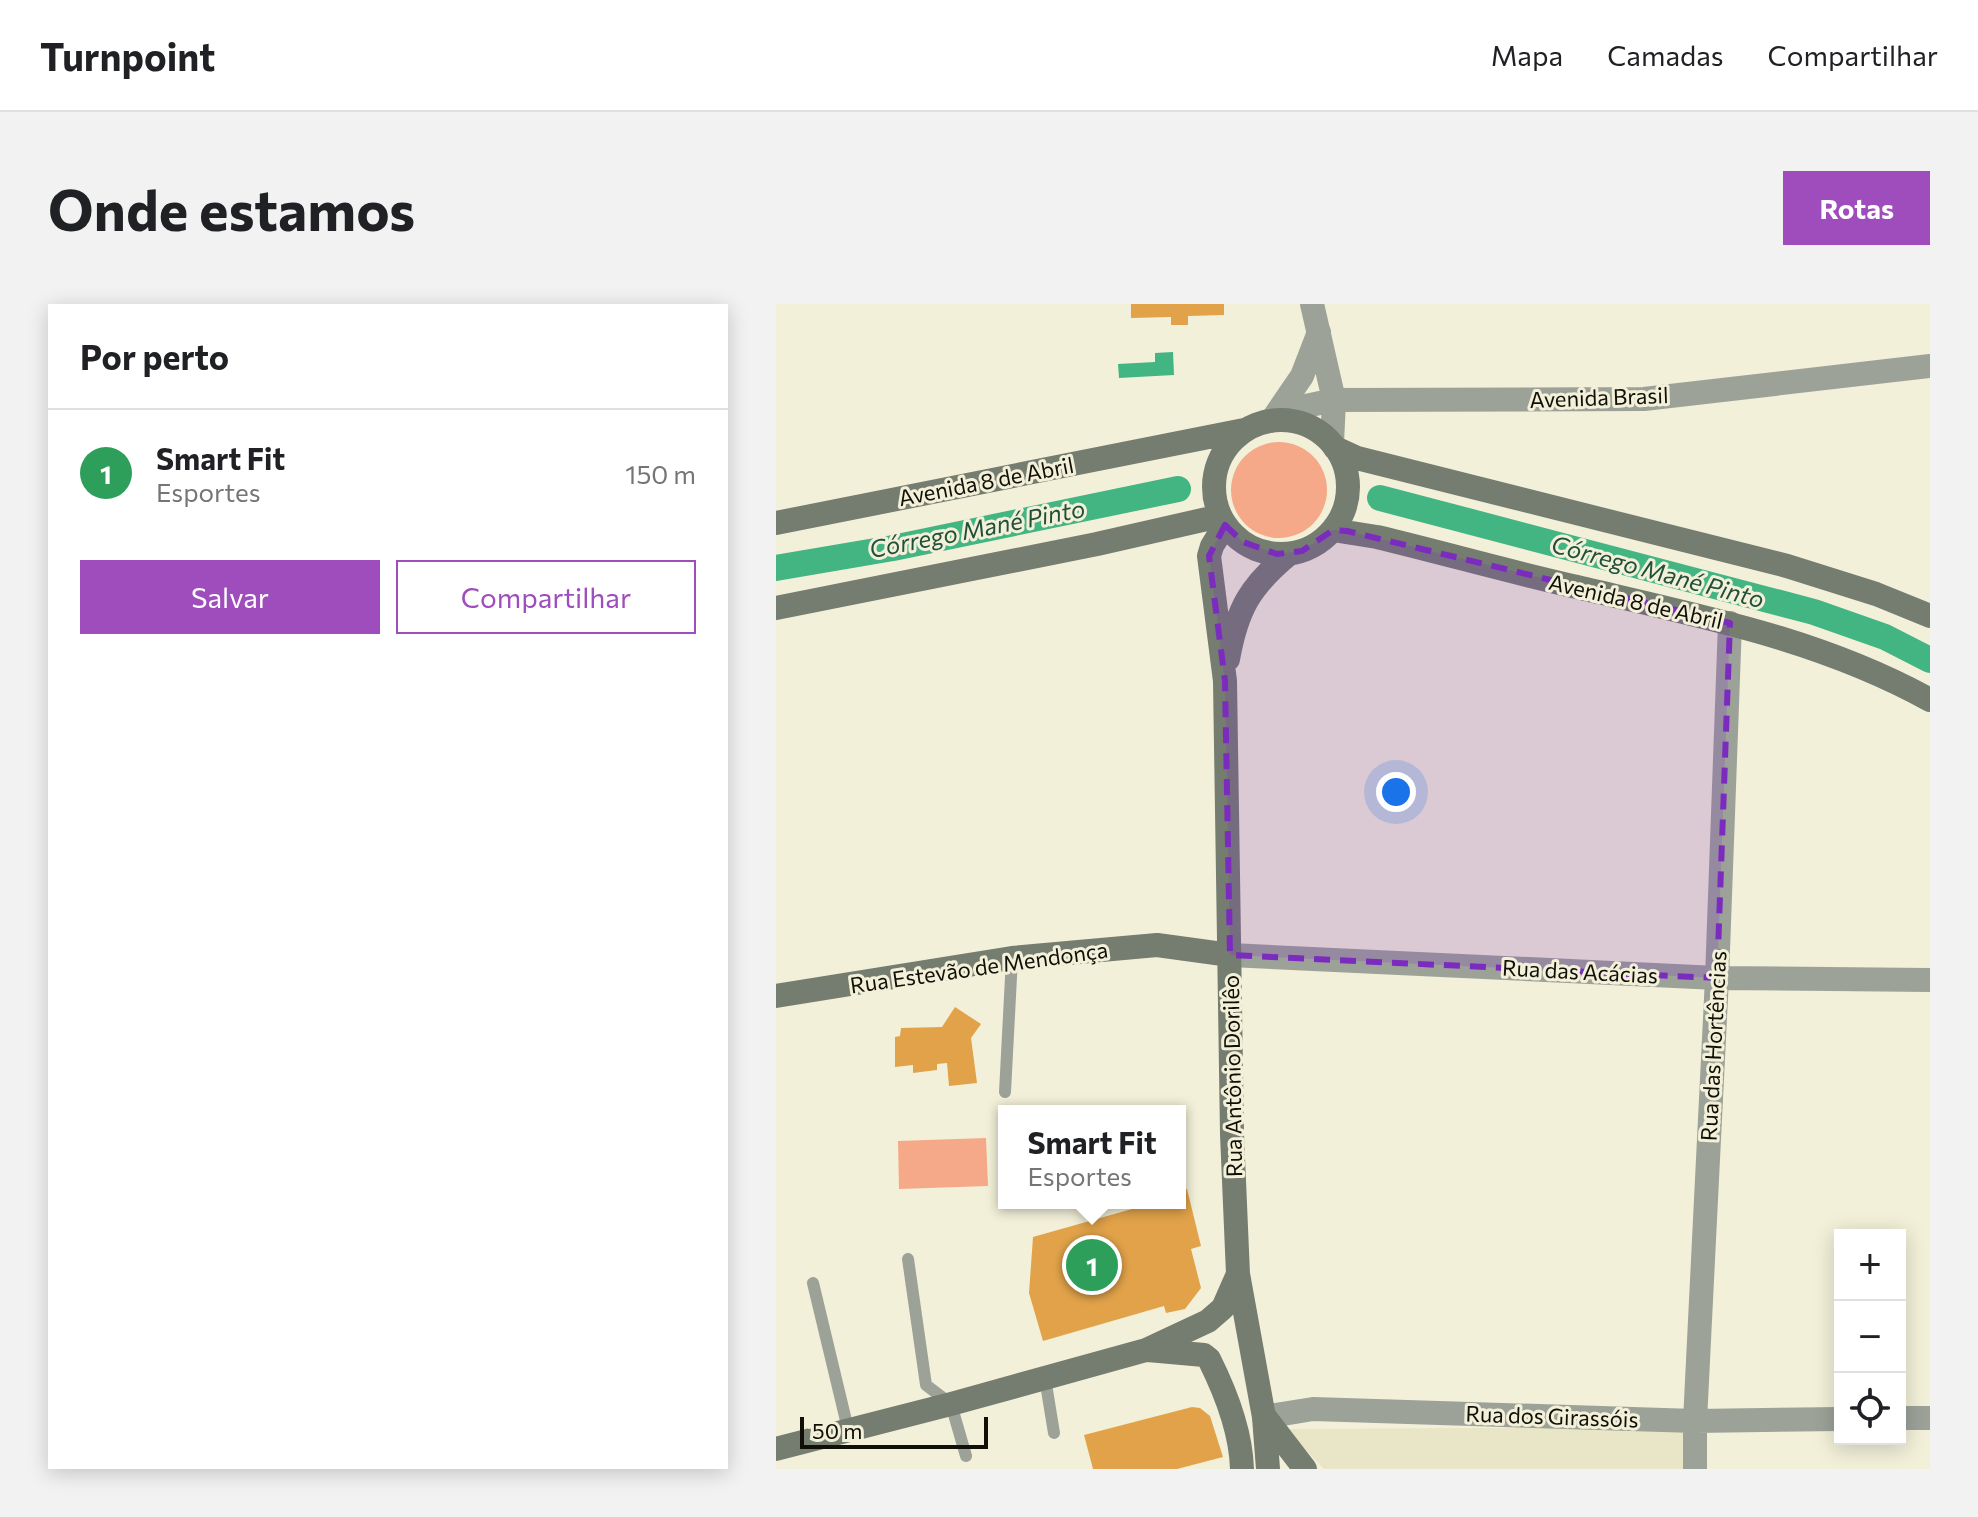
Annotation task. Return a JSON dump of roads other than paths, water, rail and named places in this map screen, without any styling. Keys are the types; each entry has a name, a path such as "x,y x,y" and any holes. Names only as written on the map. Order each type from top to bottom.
{"main road":[{"path":"1334,446 1346,472 1347,498 1333,530 1313,546 1289,554 1253,548 1233,535 1223,521 1213,484 1222,453 1231,440 1244,430 1285,420 1317,430 1334,446 1357,458 1787,566 1876,594 1930,616"},
{"name":"Avenida 8 de Abril","path":"776,523 1244,430"},
{"path":"776,608 1167,528 1223,521"},
{"path":"1209,556 1223,521"},
{"path":"1167,528 1191,534 1203,544 1209,556"},
{"name":"Avenida 8 de Abril","path":"1333,530 1377,537 1730,623 1832,655 1897,682 1930,700"},
{"name":"Rua Antônio Dorilêo","path":"1225,681 1232,636 1248,595 1268,571 1289,554"},
{"name":"Rua Antônio Dorilêo","path":"1209,556 1225,681 1232,1134 1238,1274 1264,1417 1266,1469"},
{"name":"Rua Estevão de Mendonça","path":"776,996 1012,958 1157,945 1230,955"},
{"path":"776,1449 1146,1350 1208,1321 1223,1308 1238,1274"},
{"path":"1146,1350 1204,1355 1209,1359 1229,1407 1242,1459 1266,1469"},
{"path":"1229,1407 1249,1417 1264,1417 1305,1469"}],"street":[{"path":"1312,304 1334,400 1334,446"},
{"path":"1271,421 1302,376 1319,332"},
{"name":"Avenida Brasil","path":"1271,421 1301,407 1334,400 1644,399 1930,366"},
{"name":"Rua das Hortências","path":"1695,1469 1730,623"},
{"name":"Rua das Acácias","path":"1230,955 1717,978 1930,980"},
{"name":"Rua dos Girassóis","path":"1264,1417 1313,1409 1695,1421 1834,1419"},
{"path":"1906,1418 1930,1418"}],"lane":[{"path":"1005,1092 1012,958"},
{"path":"908,1259 926,1385 951,1404 966,1456"},
{"path":"813,1283 848,1429"},
{"path":"1045,1378 1054,1433"}],"waterway":[{"name":"Córrego Mané Pinto","path":"776,568 893,548 1178,489"},
{"name":"Córrego Mané Pinto","path":"1380,498 1814,612 1885,637 1930,660"}],"place":[{"name":"Smart Fit","path":"1092,1265"}]}
